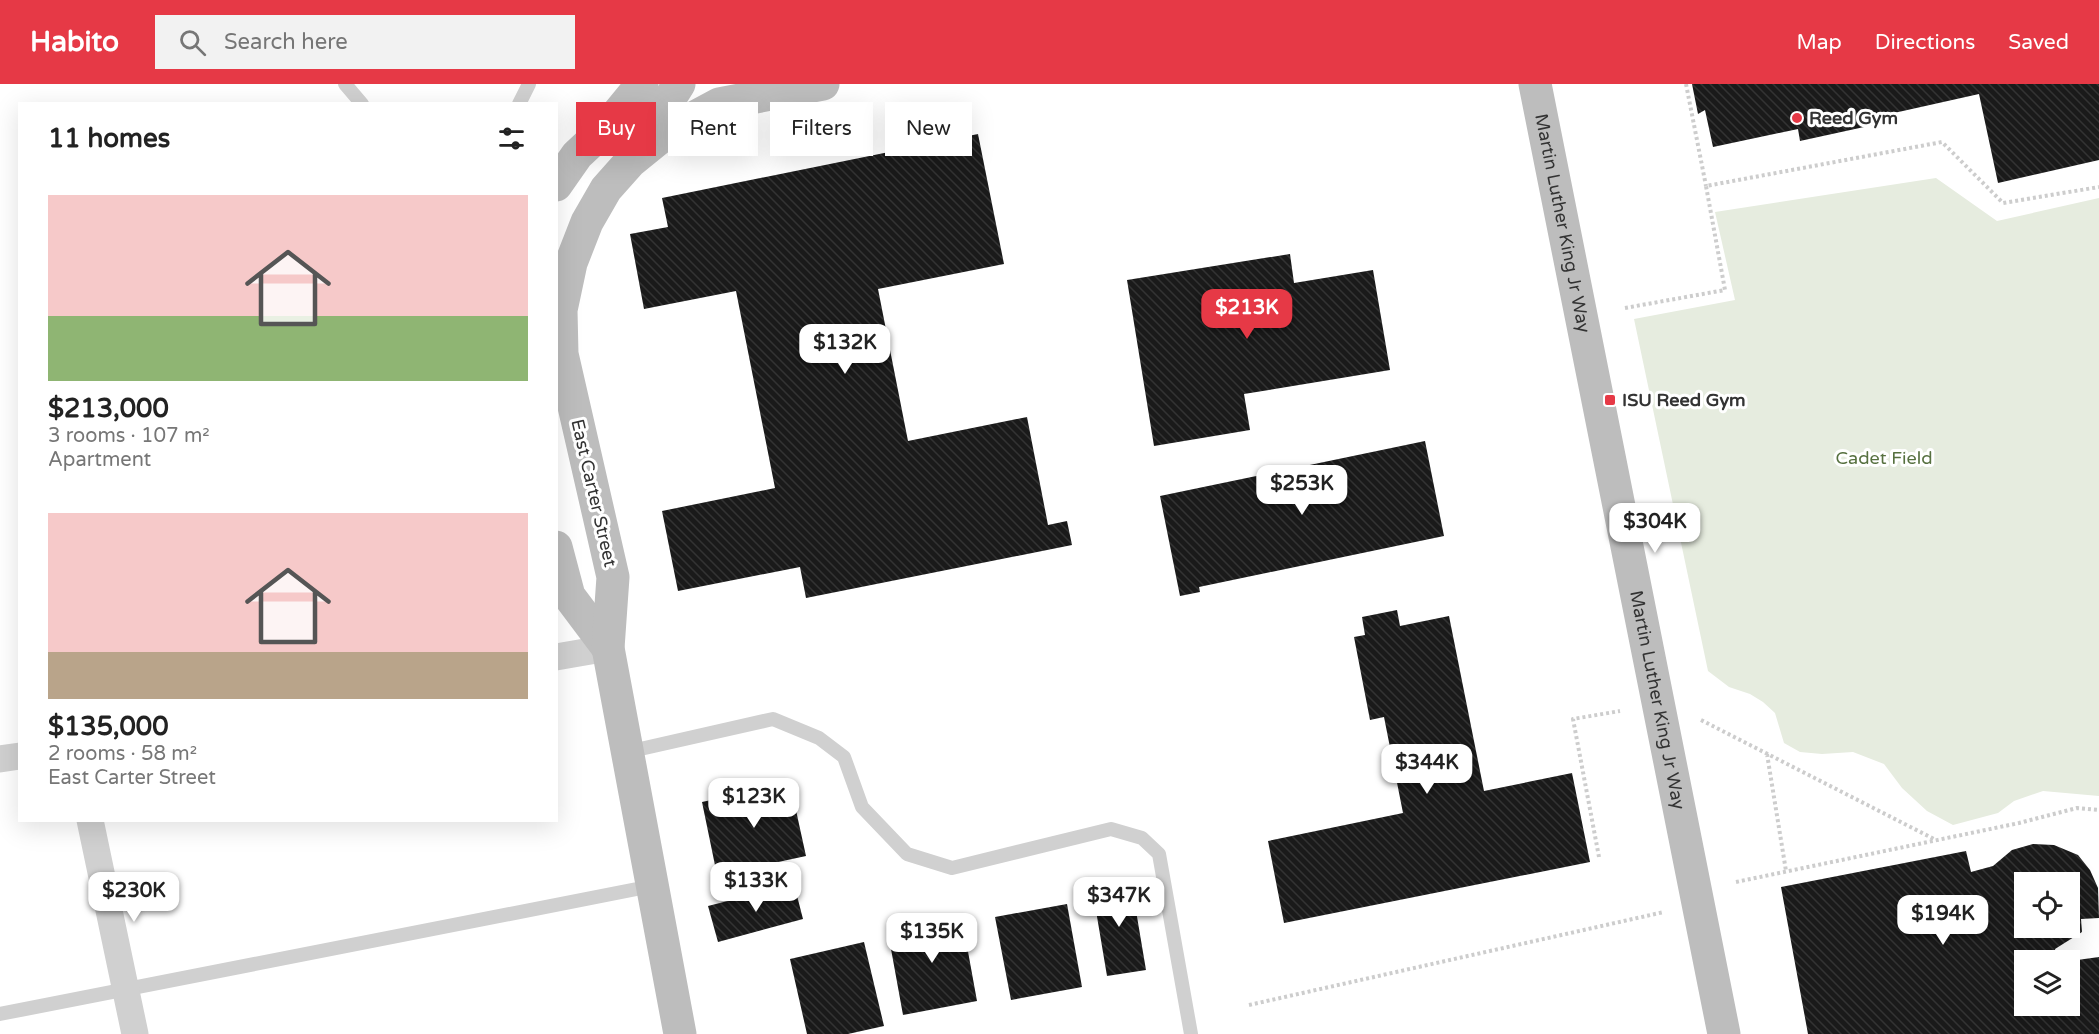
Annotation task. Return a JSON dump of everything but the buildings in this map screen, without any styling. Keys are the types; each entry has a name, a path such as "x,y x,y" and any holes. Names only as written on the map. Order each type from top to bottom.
{"street":[{"path":"627,102 642,84"},
{"path":"656,113 662,111 679,84"},
{"name":"East Carter Street","path":"681,1034 608,648 613,577 562,354 561,310 571,263 587,222 606,189 630,162 667,132 723,94 823,84"},
{"name":"Martin Luther King Jr Way","path":"1535,84 1724,1034"},
{"path":"558,182 576,156"},
{"name":"East Carter Street","path":"558,554 569,596 608,648"},
{"path":"558,657 608,648"},
{"path":"0,759 18,756"},
{"path":"90,822 135,1034"}],"lane":[{"path":"345,84 360,102"},
{"path":"520,102 530,84"},
{"path":"626,752 773,718 819,738 844,756 862,807 907,854 952,867 1111,829 1142,838 1159,854 1191,1034"},
{"path":"0,1014 652,886"}],"path":[{"path":"1625,308 1725,290 1686,84"},
{"path":"1706,186 1942,142 2003,203 2099,187"},
{"path":"1599,857 1573,719 1620,711"},
{"path":"1701,720 1937,840"},
{"path":"1767,753 1786,872"},
{"path":"1736,882 2019,823 2077,808 2099,810"},
{"path":"1249,1005 1664,912"}],"green space":[{"name":"Cadet Field","path":"1936,178 1997,221 2099,198 2099,796 2043,791 2014,801 1998,813 1953,825 1927,811 1902,788 1884,764 1853,752 1822,754 1800,752 1784,743 1775,713 1763,702 1750,694 1729,687 1708,671 1634,319 1735,300 1715,212"}],"place":[{"name":"Reed Gym","path":"1797,118"},
{"name":"ISU Reed Gym","path":"1610,400"}]}
